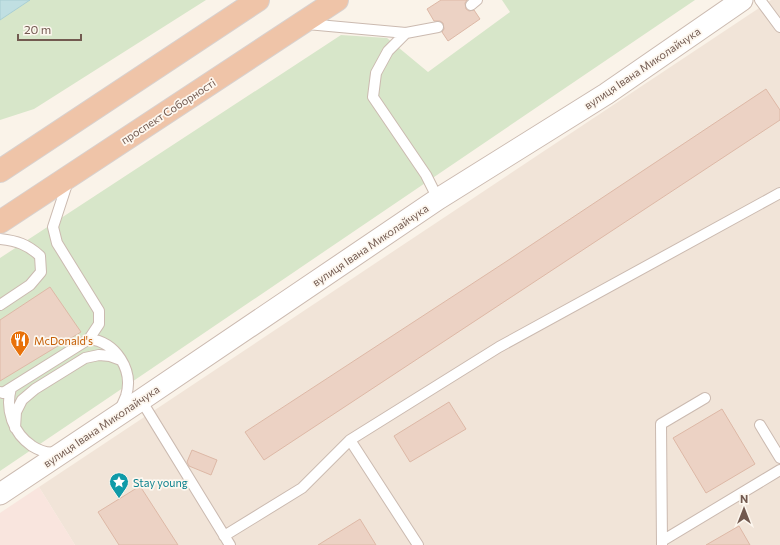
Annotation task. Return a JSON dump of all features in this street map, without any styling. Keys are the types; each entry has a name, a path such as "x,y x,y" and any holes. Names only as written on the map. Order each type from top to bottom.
{"highway":[{"path":"0,171 258,0"},
{"name":"проспект Соборності","path":"0,222 337,0"}],"street":[{"name":"вулиця Івана Миколайчука","path":"0,494 438,199 606,94 742,0"}],"lane":[{"path":"760,0 780,27"},
{"path":"302,23 406,33 438,27"},
{"path":"406,33 388,51 376,73 373,97 426,175 438,199"},
{"path":"0,392 11,388 89,339 99,324 99,311 57,244 53,227 69,176"},
{"path":"224,536 302,488 350,440 499,347 780,193"},
{"path":"0,239 12,240 30,247 40,256 41,272 30,285 0,305"},
{"path":"89,339 104,342 112,348 121,360 128,383 126,395 116,417"},
{"path":"15,428 16,412 22,400 35,389 85,358 99,355 110,356 121,360"},
{"path":"11,388 9,397 11,420 22,438 40,452 52,453 66,450"},
{"path":"662,543 660,424 705,398"},
{"path":"141,400 230,545"},
{"path":"760,425 780,458"},
{"path":"350,440 418,545"},
{"path":"662,543 780,470"}],"shaded area":[{"path":"771,0 780,0 780,545 75,545 39,487"},
{"path":"39,487 75,545 0,545 0,513"}],"green space":[{"path":"30,0 206,0 34,109 0,120 0,20"},
{"path":"502,0 695,0 0,471 0,258 341,35 387,38 428,72 510,12"}],"water":[{"path":"0,0 30,0 0,20"}],"building":[{"path":"441,0 467,0 465,3 466,9 469,11 474,10 480,19 448,41 442,32 444,29 443,23 440,21 434,21 427,9"},
{"path":"766,89 780,110 780,120 264,460 245,432 507,261"},
{"name":"McDonald's","path":"50,287 81,332 0,381 0,320"},
{"path":"449,402 466,429 410,462 394,436"},
{"path":"722,409 755,464 706,493 673,438"},
{"path":"192,450 217,460 211,475 189,466 187,462"},
{"path":"140,486 178,545 119,545 98,512"},
{"path":"360,519 376,545 318,545"},
{"path":"739,526 750,545 706,545"}],"place":[{"name":"McDonald's","path":"20,357"},
{"name":"Stay young","path":"119,499"}]}
